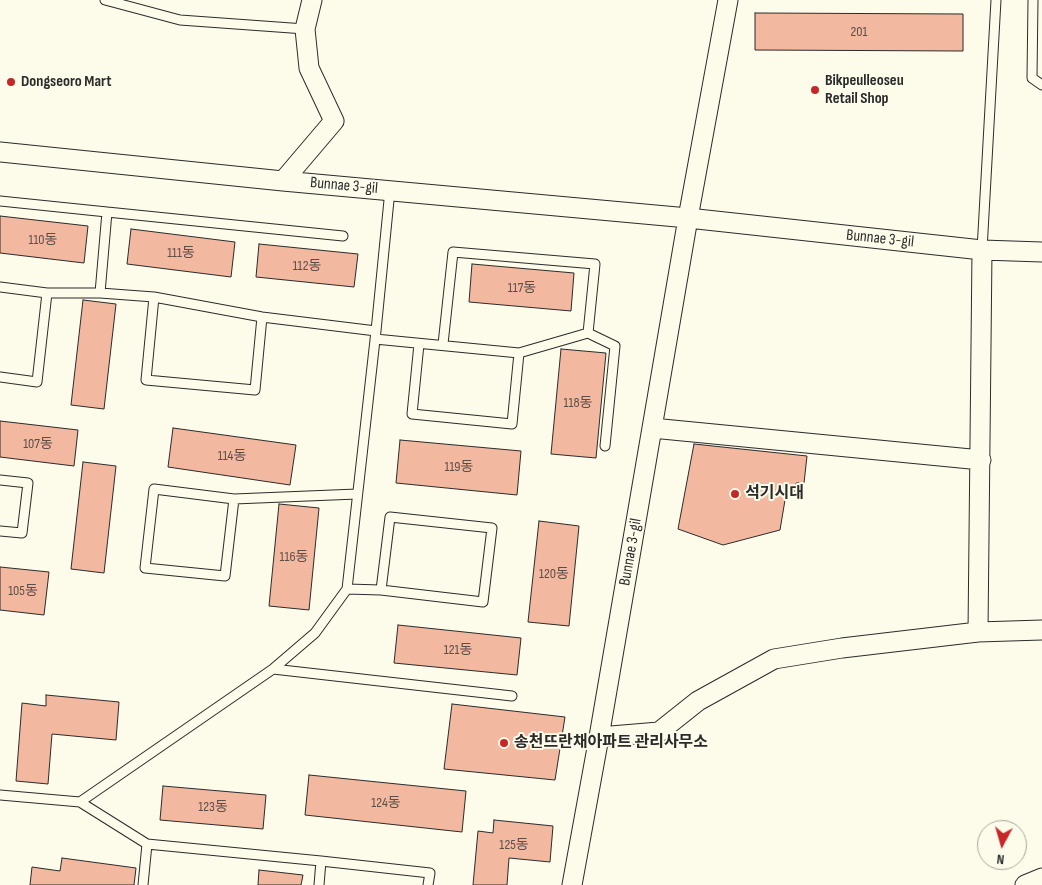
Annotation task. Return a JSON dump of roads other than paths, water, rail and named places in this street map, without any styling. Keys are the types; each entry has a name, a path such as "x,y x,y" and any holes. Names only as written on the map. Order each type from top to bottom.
{"street":[{"path":"283,181 334,121 309,68 304,29 312,0"},
{"path":"688,218 728,0"},
{"name":"Bunnae 3-gil","path":"0,152 283,181 688,218 982,250 1042,252"},
{"name":"Bunnae 3-gil","path":"572,885 688,218"},
{"path":"978,632 982,250"},
{"path":"652,428 980,460"},
{"path":"599,737 659,732 698,701 774,659 842,648 978,632 1042,630"},
{"path":"1025,885 1042,878"}],"lane":[{"path":"105,0 180,20 304,29"},
{"path":"982,250 996,0"},
{"path":"1033,0 1032,78 1042,85"},
{"path":"80,802 273,670 315,633 347,589 390,190"},
{"path":"0,201 343,236"},
{"path":"100,293 107,212"},
{"path":"443,344 454,252 596,264 588,333"},
{"path":"0,287 47,293 100,293 154,297 419,344 443,344 519,353 588,333 615,346 605,446"},
{"path":"0,378 37,382 47,293"},
{"path":"154,297 146,380 255,390 262,317"},
{"path":"419,344 412,414 512,424 519,353"},
{"path":"0,480 28,483 22,533 0,531"},
{"path":"234,499 225,576 145,568 154,489 234,499 358,494"},
{"path":"347,589 380,590 483,602 492,528 390,517 380,590"},
{"path":"273,670 512,696"},
{"path":"0,795 80,802 147,844 430,873 428,885"},
{"path":"143,885 147,844"},
{"path":"319,885 321,861"}],"place":[{"name":"Dongseoro Mart","path":"11,82"},
{"name":"Bikpeulleoseu Retail Shop","path":"815,90"},
{"name":"석기시대","path":"735,494"},
{"name":"송천뜨란채아파트 관리사무소","path":"504,743"}]}
